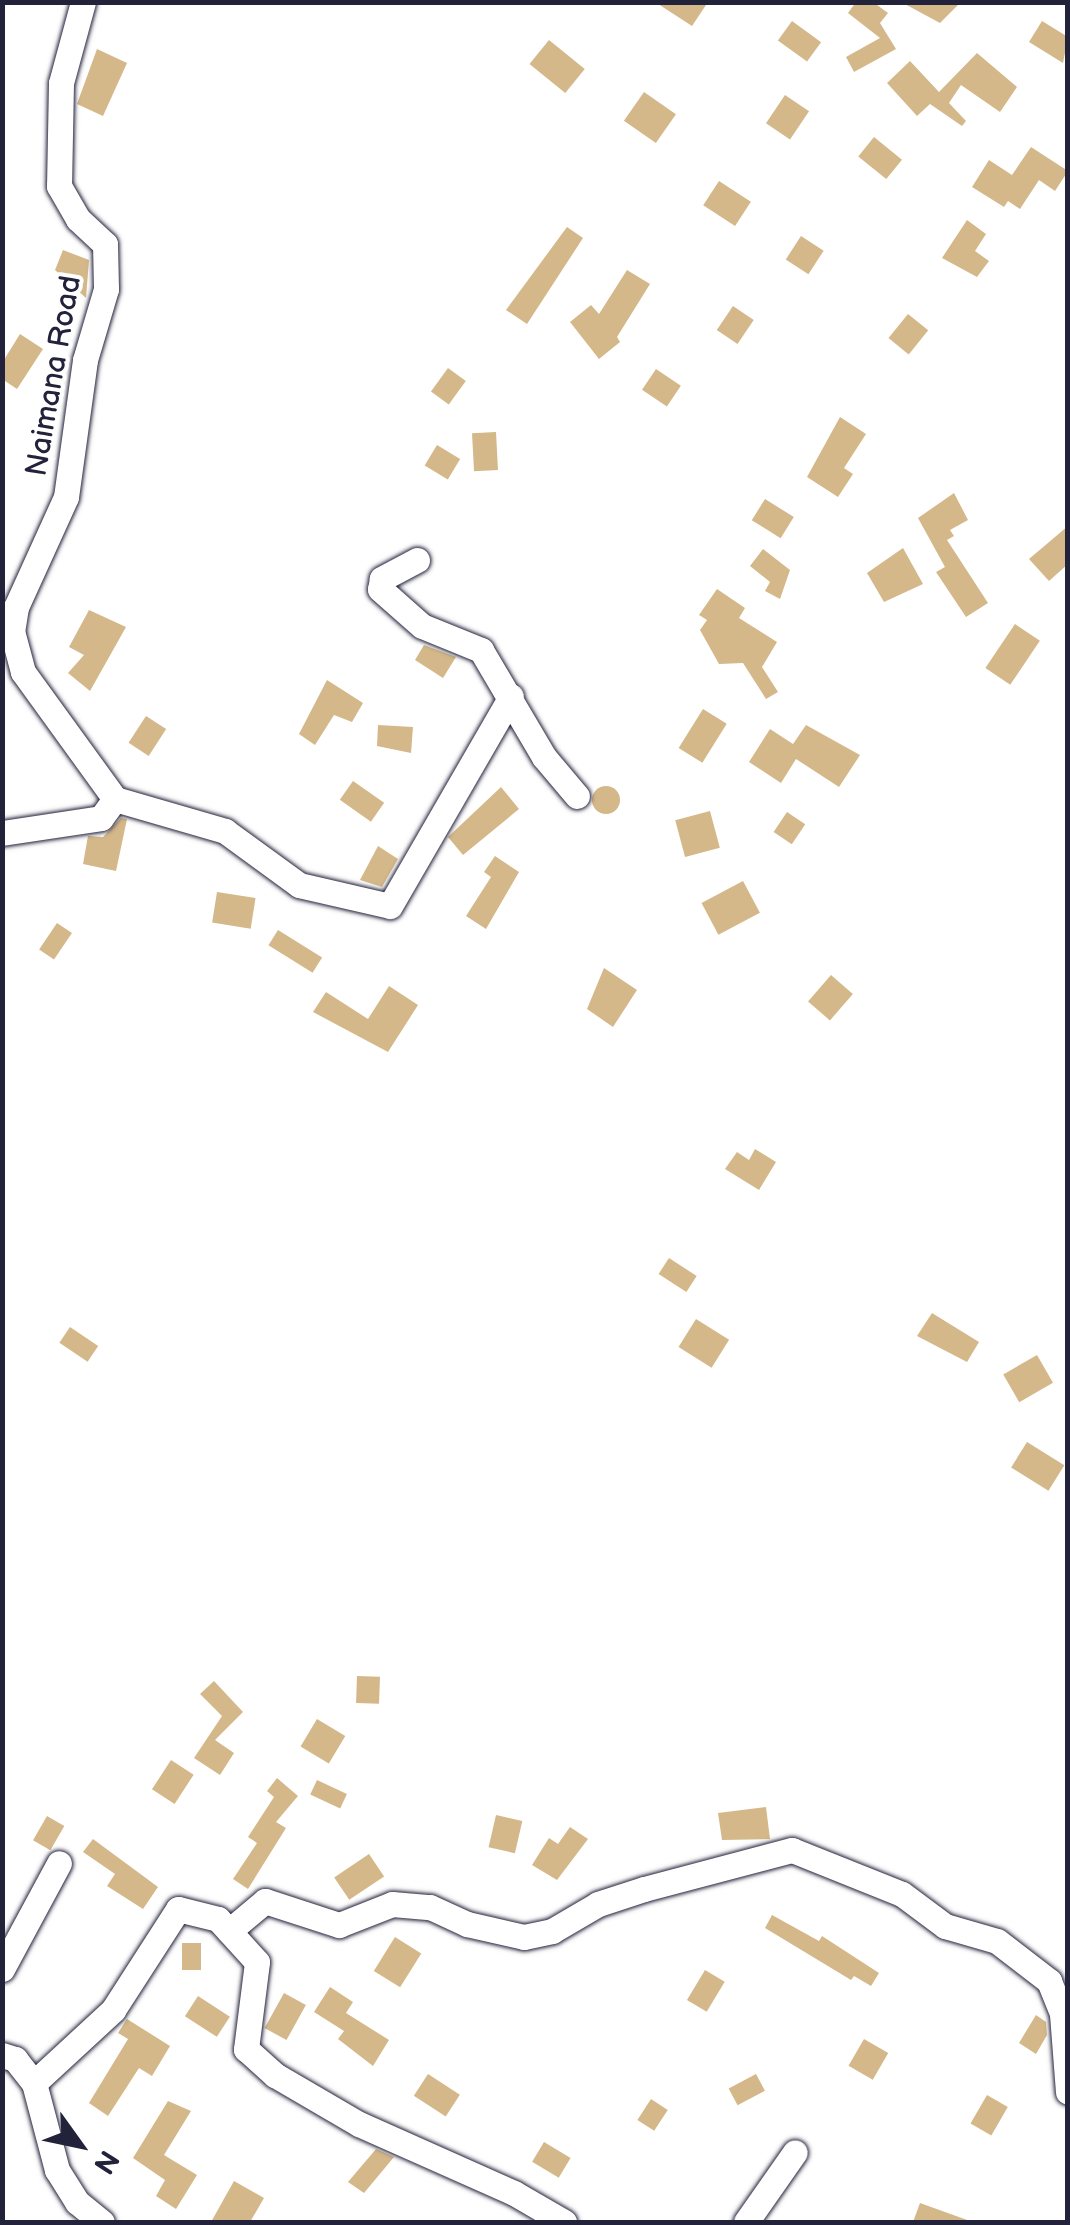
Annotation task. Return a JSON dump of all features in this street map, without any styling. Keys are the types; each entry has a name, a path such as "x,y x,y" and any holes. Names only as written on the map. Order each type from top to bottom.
{"street":[{"name":"Naimana Road","path":"83,2 62,82 59,186 78,218 105,244 106,289 86,360 66,498 16,607 12,631 24,672 115,799"},
{"path":"417,560 382,579 380,589 422,626 481,650 544,757 577,796"},
{"path":"2,833 102,818 115,799 225,831 300,885 390,906 511,696"},
{"path":"229,1931 265,1902 339,1924 392,1904 430,1907 467,1924 524,1937 552,1931 598,1904 644,1888 792,1850 902,1894 945,1926 996,1941 1049,1981 1062,2014 1068,2092"},
{"path":"2,1969 59,1863"},
{"path":"34,2083 113,2010 178,1909 218,1919 257,1962 246,2049 260,2062 359,2124 514,2193 564,2222"},
{"path":"2,2054 34,2083 58,2170 77,2202 102,2222"},
{"path":"746,2222 795,2152"}],"building":[{"path":"655,2 708,2 692,26"},
{"path":"856,2 873,2 888,13 880,23 896,49 854,72 846,57 880,38 848,13"},
{"path":"901,2 961,2 940,23"},
{"path":"792,21 821,42 807,62 778,40"},
{"path":"1042,21 1068,37 1063,63 1029,42"},
{"path":"549,40 585,69 565,93 529,64"},
{"path":"97,49 127,63 103,116 77,104"},
{"path":"977,53 1017,87 1000,112 961,85 949,103 966,121 962,126 930,104 917,116 887,83 910,61 939,92"},
{"path":"644,92 676,114 656,143 624,121"},
{"path":"785,95 809,111 790,139 766,123"},
{"path":"874,137 902,160 886,179 858,156"},
{"path":"1031,147 1068,171 1055,191 1039,180 1020,209 1008,201 1004,207 972,187 989,160 1012,175"},
{"path":"719,181 751,202 735,226 703,205"},
{"path":"967,220 986,234 975,251 989,261 977,277 942,258"},
{"path":"567,227 583,238 527,324 506,310"},
{"path":"801,236 824,251 808,274 786,259"},
{"path":"63,250 89,260 86,298 55,270"},
{"path":"627,270 650,284 617,337 620,342 599,359 570,322 591,305 599,314"},
{"path":"733,306 754,320 738,344 717,330"},
{"path":"908,314 928,330 909,354 888,338"},
{"path":"20,334 43,349 17,389 2,379 2,363"},
{"path":"448,368 466,381 449,404 431,391"},
{"path":"656,369 681,386 667,407 642,390"},
{"path":"840,417 866,434 844,468 853,474 838,497 807,477"},
{"path":"496,432 498,470 474,471 472,433"},
{"path":"437,445 460,459 448,479 425,466"},
{"path":"954,493 968,520 950,530 954,536 947,540 988,603 966,617 936,572 945,567 918,518"},
{"path":"765,499 794,517 781,538 752,520"},
{"path":"1068,526 1068,564 1049,581 1029,559"},
{"path":"903,548 923,584 884,602 867,573"},
{"path":"763,549 790,570 780,599 765,591 770,582 750,566"},
{"path":"717,589 745,608 739,618 777,642 762,667 778,692 766,699 743,663 719,664 700,630 707,620 699,615"},
{"path":"89,610 126,627 90,691 68,673 84,655 69,647"},
{"path":"1015,624 1040,641 1010,685 985,668"},
{"path":"424,645 456,657 443,678 415,660"},
{"path":"327,680 363,703 352,722 334,715 315,745 299,734"},
{"path":"703,709 727,724 702,763 679,748"},
{"path":"146,716 166,729 149,756 129,743"},
{"path":"378,725 413,727 411,753 377,746"},
{"path":"806,725 860,755 839,787 796,759 781,783 749,762 770,729 793,744"},
{"path":"353,781 384,803 371,822 340,800"},
{"path":"606,786 616,790 620,800 616,810 606,814 596,810 592,800 596,790"},
{"path":"501,787 519,809 463,855 448,837"},
{"path":"710,811 720,848 685,857 675,820"},
{"path":"787,812 805,824 792,844 774,832"},
{"path":"121,818 127,819 116,871 83,864 88,836 103,837"},
{"path":"378,846 398,859 382,887 360,880"},
{"path":"495,856 519,872 486,929 466,916 491,877 484,872"},
{"path":"743,881 760,913 718,935 702,903"},
{"path":"217,892 256,898 251,929 212,923"},
{"path":"57,923 72,933 54,960 39,950"},
{"path":"278,930 322,958 313,973 268,945"},
{"path":"604,968 637,990 613,1027 587,1009"},
{"path":"831,975 853,994 830,1020 808,1001"},
{"path":"389,986 418,1005 388,1052 313,1012 326,992 368,1019"},
{"path":"755,1149 776,1162 759,1190 725,1169 737,1152 749,1160"},
{"path":"669,1258 697,1276 686,1292 659,1274"},
{"path":"932,1313 979,1342 967,1362 917,1336"},
{"path":"696,1319 729,1340 712,1368 679,1347"},
{"path":"70,1327 98,1346 88,1362 59,1343"},
{"path":"1037,1355 1053,1383 1019,1402 1003,1374"},
{"path":"1027,1442 1064,1465 1048,1491 1011,1467"},
{"path":"357,1676 380,1677 379,1704 356,1703"},
{"path":"214,1681 243,1712 215,1740 234,1753 220,1775 194,1758 222,1716 200,1694"},
{"path":"317,1719 345,1736 329,1763 301,1746"},
{"path":"171,1760 194,1775 175,1804 152,1789"},
{"path":"277,1778 298,1796 276,1822 286,1828 248,1889 233,1879 257,1843 248,1837 274,1797 267,1791"},
{"path":"317,1780 347,1794 340,1808 310,1795"},
{"path":"766,1807 770,1839 722,1840 718,1813"},
{"path":"496,1815 522,1821 515,1853 489,1847"},
{"path":"47,1816 64,1826 50,1850 33,1840"},
{"path":"570,1827 588,1839 557,1880 532,1865 549,1838 558,1844"},
{"path":"93,1839 158,1887 143,1909 107,1886 115,1874 83,1852"},
{"path":"369,1854 384,1876 349,1900 334,1877"},
{"path":"772,1915 819,1941 822,1936 879,1973 871,1986 854,1976 851,1980 765,1928"},
{"path":"395,1937 421,1953 400,1987 374,1971"},
{"path":"182,1943 201,1943 201,1970 182,1970"},
{"path":"705,1970 725,1982 707,2012 687,2000"},
{"path":"330,1987 353,2002 346,2013 389,2040 373,2066 338,2039 344,2031 314,2012"},
{"path":"284,1993 306,2005 286,2040 265,2028"},
{"path":"198,1996 230,2017 217,2037 185,2016"},
{"path":"1036,2015 1046,2022 1047,2035 1036,2054 1019,2043"},
{"path":"127,2019 170,2046 152,2076 139,2068 108,2116 89,2103 128,2039 118,2033"},
{"path":"864,2039 888,2053 873,2080 849,2066"},
{"path":"428,2074 460,2095 446,2117 414,2096"},
{"path":"756,2074 765,2091 738,2105 729,2089"},
{"path":"987,2095 1008,2107 991,2136 970,2124"},
{"path":"651,2099 668,2110 654,2131 637,2120"},
{"path":"168,2101 191,2111 164,2155 197,2175 176,2209 156,2196 165,2180 133,2158"},
{"path":"544,2142 571,2158 559,2178 532,2162"},
{"path":"376,2149 394,2157 364,2193 348,2182"},
{"path":"234,2181 264,2198 250,2222 211,2222"},
{"path":"920,2203 970,2221 913,2222"}]}
